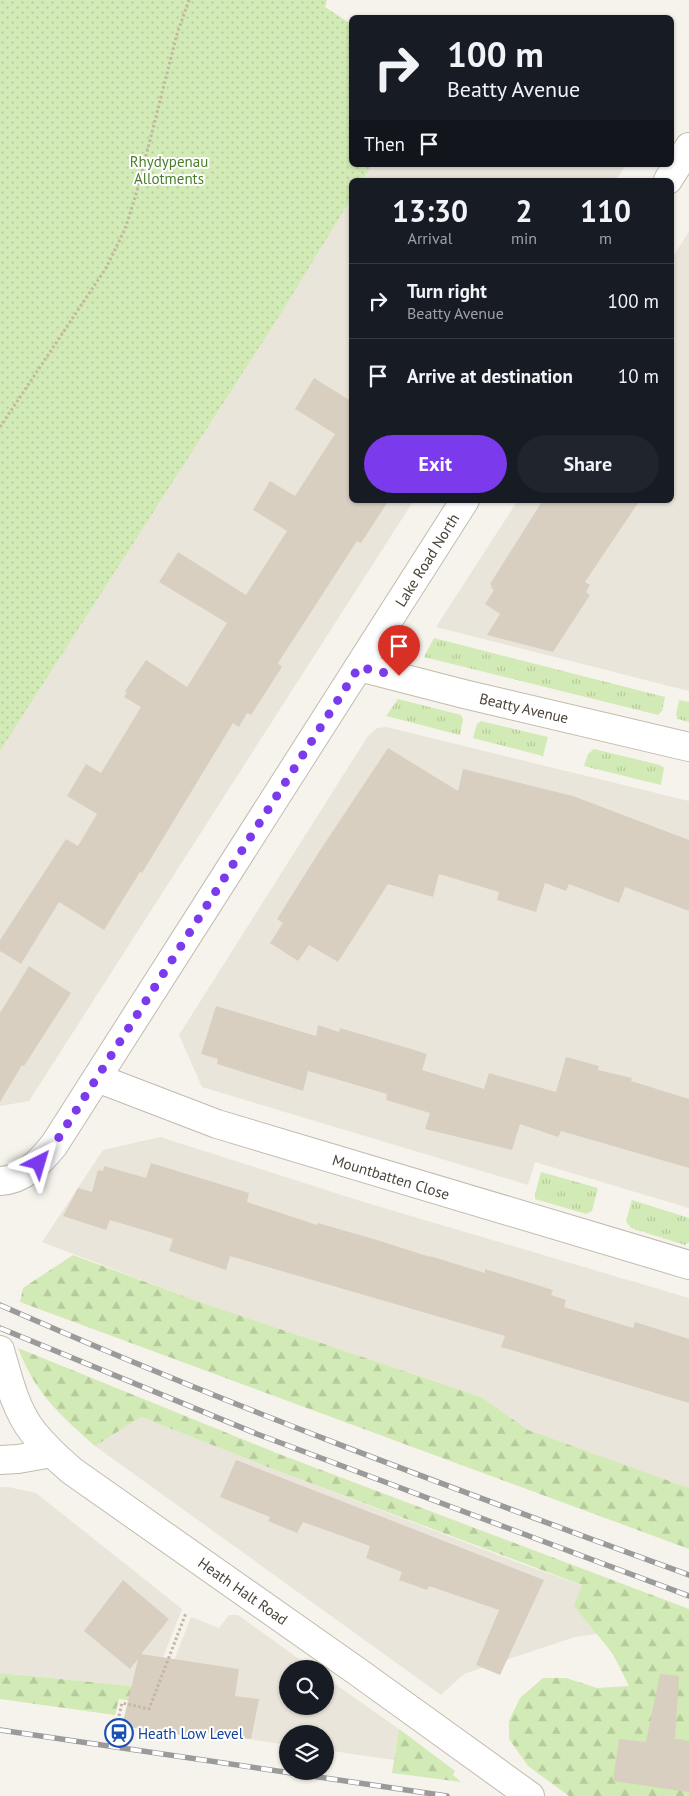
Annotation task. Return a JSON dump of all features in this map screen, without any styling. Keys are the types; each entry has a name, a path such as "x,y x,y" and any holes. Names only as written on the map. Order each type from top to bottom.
{"street":[{"path":"669,178 689,147"},
{"name":"Lake Road North","path":"0,1181 8,1181 23,1174 39,1163 54,1145 463,503"},
{"name":"Beatty Avenue","path":"359,667 689,748"},
{"name":"Mountbatten Close","path":"97,1078 217,1124 689,1265"},
{"name":"Heath Halt Road","path":"0,1350 18,1406 33,1432 52,1454 72,1471 358,1672 530,1796"},
{"path":"0,1460 52,1454"}],"path":[{"path":"0,427 106,268 125,229 177,34 189,0"},
{"path":"120,1716 122,1704 149,1708 186,1613"}],"shaded area":[{"path":"371,167 625,167 617,178 364,178"},
{"path":"349,202 349,503 412,503 29,1101 0,1106 0,751 280,315"},
{"path":"689,232 689,691 436,627 516,503 674,503 674,254"},
{"path":"386,727 689,801 689,1208 535,1162 528,1185 202,1087 179,1035 368,736 377,728"},
{"path":"160,1137 367,1203 689,1298 689,1488 527,1430 481,1397 197,1301 42,1242 103,1150"},
{"path":"141,1417 519,1563 630,1602 619,1631 575,1637 464,1674 441,1695 95,1446"},
{"path":"0,1487 36,1493 182,1609 151,1688 0,1673"},
{"path":"229,1615 238,1615 300,1660 279,1660 279,1715 334,1715 334,1683 399,1729 394,1760 334,1751 334,1725 279,1725 279,1744 199,1731 153,1714 191,1617 219,1628"}],"green space":[{"name":"Rhydypenau Allotments","path":"0,0 327,0 325,7 349,23 349,167 371,167 364,178 349,178 349,202 280,315 0,751"},
{"path":"434,638 665,697 662,711 658,715 424,657"},
{"path":"398,699 461,715 463,719 460,735 386,716"},
{"path":"679,700 689,702 689,722 678,719 676,715"},
{"path":"481,721 548,737 543,756 473,738 477,724"},
{"path":"594,749 660,765 664,768 661,785 584,766 588,754"},
{"path":"541,1172 598,1188 592,1211 586,1214 535,1199"},
{"path":"632,1200 689,1218 689,1242 685,1245 631,1228 626,1221"},
{"path":"73,1255 197,1301 481,1397 528,1430 689,1488 689,1549 20,1302 23,1288"},
{"path":"18,1348 279,1454 689,1609 689,1796 569,1796 528,1766 509,1739 509,1721 520,1698 543,1678 566,1678 597,1688 629,1686 613,1654 574,1606 582,1585 273,1469 141,1417 95,1446 70,1424 41,1391"},
{"path":"0,1673 151,1688 145,1703 119,1699 115,1715 0,1699"},
{"path":"399,1729 455,1771 453,1775 461,1782 392,1773"}],"building":[{"path":"314,378 349,400 349,503 387,503 361,543 357,541 278,663 282,667 251,715 247,713 239,727 233,723 142,873 140,872 104,930 59,902 21,964 0,951 0,940 66,839 78,846 97,814 67,796 86,764 101,773 141,707 124,697 127,692 125,691 146,660 187,687 227,623 159,582 178,552 246,595 287,531 253,510 270,481 295,496 335,434 295,409"},
{"path":"541,503 638,503 585,582 590,585 586,592 590,595 553,652 487,635 500,614 485,604 494,590 490,584"},
{"path":"388,748 458,791 463,769 573,796 689,840 689,911 625,887 619,903 569,884 566,891 545,883 536,912 497,900 499,892 439,874 433,897 388,884 338,962 309,945 298,961 270,943 283,923 277,919"},
{"path":"29,966 71,993 24,1066 22,1065 0,1102 0,1013"},
{"path":"216,1006 316,1036 318,1025 339,1032 340,1028 408,1048 427,1054 422,1070 484,1089 489,1073 556,1092 566,1057 599,1066 598,1070 632,1078 631,1081 689,1099 689,1168 561,1131 558,1137 520,1124 512,1150 425,1129 430,1113 386,1100 387,1094 308,1071 303,1091 217,1064 218,1059 201,1054"},
{"path":"151,1163 249,1193 247,1202 317,1225 318,1223 485,1273 485,1269 553,1290 551,1295 566,1300 564,1307 633,1328 635,1322 689,1339 689,1403 501,1347 505,1336 230,1256 226,1270 169,1251 173,1239 110,1220 106,1230 63,1216 78,1188 92,1192 98,1170 103,1171 104,1166 146,1178"},
{"path":"236,1460 544,1580 500,1675 476,1665 499,1610 429,1586 427,1590 399,1580 402,1572 366,1558 370,1546 303,1522 297,1533 268,1521 270,1517 220,1497"},
{"path":"123,1580 169,1619 141,1654 239,1669 235,1696 259,1699 251,1739 199,1731 197,1738 122,1726 138,1659 130,1669 84,1631"},
{"path":"660,1674 679,1676 675,1739 689,1741 689,1792 613,1781 619,1739 646,1742"}],"railway":[{"path":"0,1305 85,1342 342,1446 689,1575"},
{"path":"0,1328 257,1434 689,1596"},
{"path":"0,1730 447,1796"}],"place":[{"name":"Heath Low Level","path":"119,1733"}],"route":[{"path":"39,1163 54,1145 359,667 399,676"}]}
